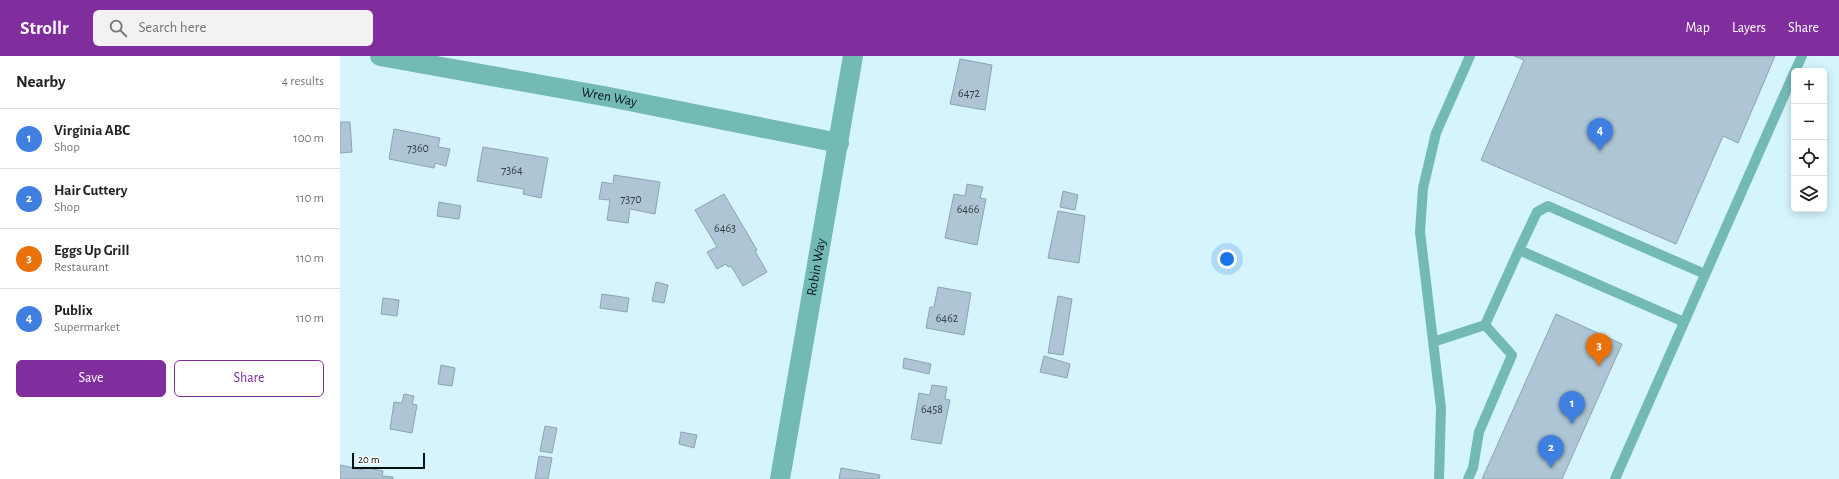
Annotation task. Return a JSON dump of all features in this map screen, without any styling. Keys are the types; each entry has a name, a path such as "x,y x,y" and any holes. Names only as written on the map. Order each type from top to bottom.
{"street":[{"name":"Wren Way","path":"380,56 609,97 839,143"},
{"name":"Robin Way","path":"780,479 853,56"}],"lane":[{"path":"1438,479 1441,408 1420,232 1423,188 1436,133 1470,56"},
{"path":"1796,68 1802,56"},
{"path":"1615,479 1791,79"},
{"path":"1433,342 1485,325 1537,212 1548,206 1705,274"},
{"path":"1519,250 1684,322"},
{"path":"1468,479 1473,468 1479,432 1512,355 1485,325"}],"building":[{"path":"1514,56 1775,56 1738,143 1723,136 1676,244 1481,160 1524,60"},
{"path":"960,59 992,65 985,110 950,104"},
{"path":"340,122 350,122 352,152 340,153"},
{"path":"394,129 440,138 438,147 450,149 446,166 435,163 434,168 389,159"},
{"path":"483,147 548,158 541,198 523,194 524,189 477,181"},
{"path":"614,175 660,182 655,214 630,209 628,223 607,220 610,200 599,199 602,182 613,184"},
{"path":"967,184 983,187 980,198 986,199 977,245 945,238 954,194 965,196"},
{"path":"1063,191 1078,195 1075,210 1060,207"},
{"path":"724,194 757,250 755,251 767,272 743,286 731,266 728,267 726,264 717,269 707,252 717,247 695,210"},
{"path":"439,202 461,206 459,219 437,216"},
{"path":"1058,211 1085,216 1079,263 1048,258"},
{"path":"656,282 668,285 664,303 652,301"},
{"path":"938,287 971,293 964,335 926,328 930,307 934,307"},
{"path":"602,294 629,298 627,312 600,308"},
{"path":"1058,296 1072,299 1063,355 1048,353"},
{"path":"383,298 399,300 397,316 381,314"},
{"path":"1556,314 1622,344 1562,479 1482,479"},
{"path":"1044,356 1070,364 1067,378 1040,372"},
{"path":"904,358 931,364 929,374 903,368"},
{"path":"441,365 455,368 452,386 438,384"},
{"path":"932,385 947,387 945,399 950,400 941,444 911,439 919,393 930,395"},
{"path":"404,394 414,396 412,404 417,405 412,433 390,429 394,402 402,403"},
{"path":"545,426 557,428 552,453 540,451"},
{"path":"681,432 697,435 694,448 679,444"},
{"path":"539,456 552,458 548,479 535,479"},
{"path":"340,465 363,470 364,467 383,471 382,476 393,477 393,479 340,479"},
{"path":"841,468 880,475 879,479 839,479"}],"place":[{"name":"Publix","path":"1600,151"},
{"name":"Eggs Up Grill","path":"1599,366"},
{"name":"Virginia ABC","path":"1572,424"},
{"name":"Hair Cuttery","path":"1551,468"}]}
